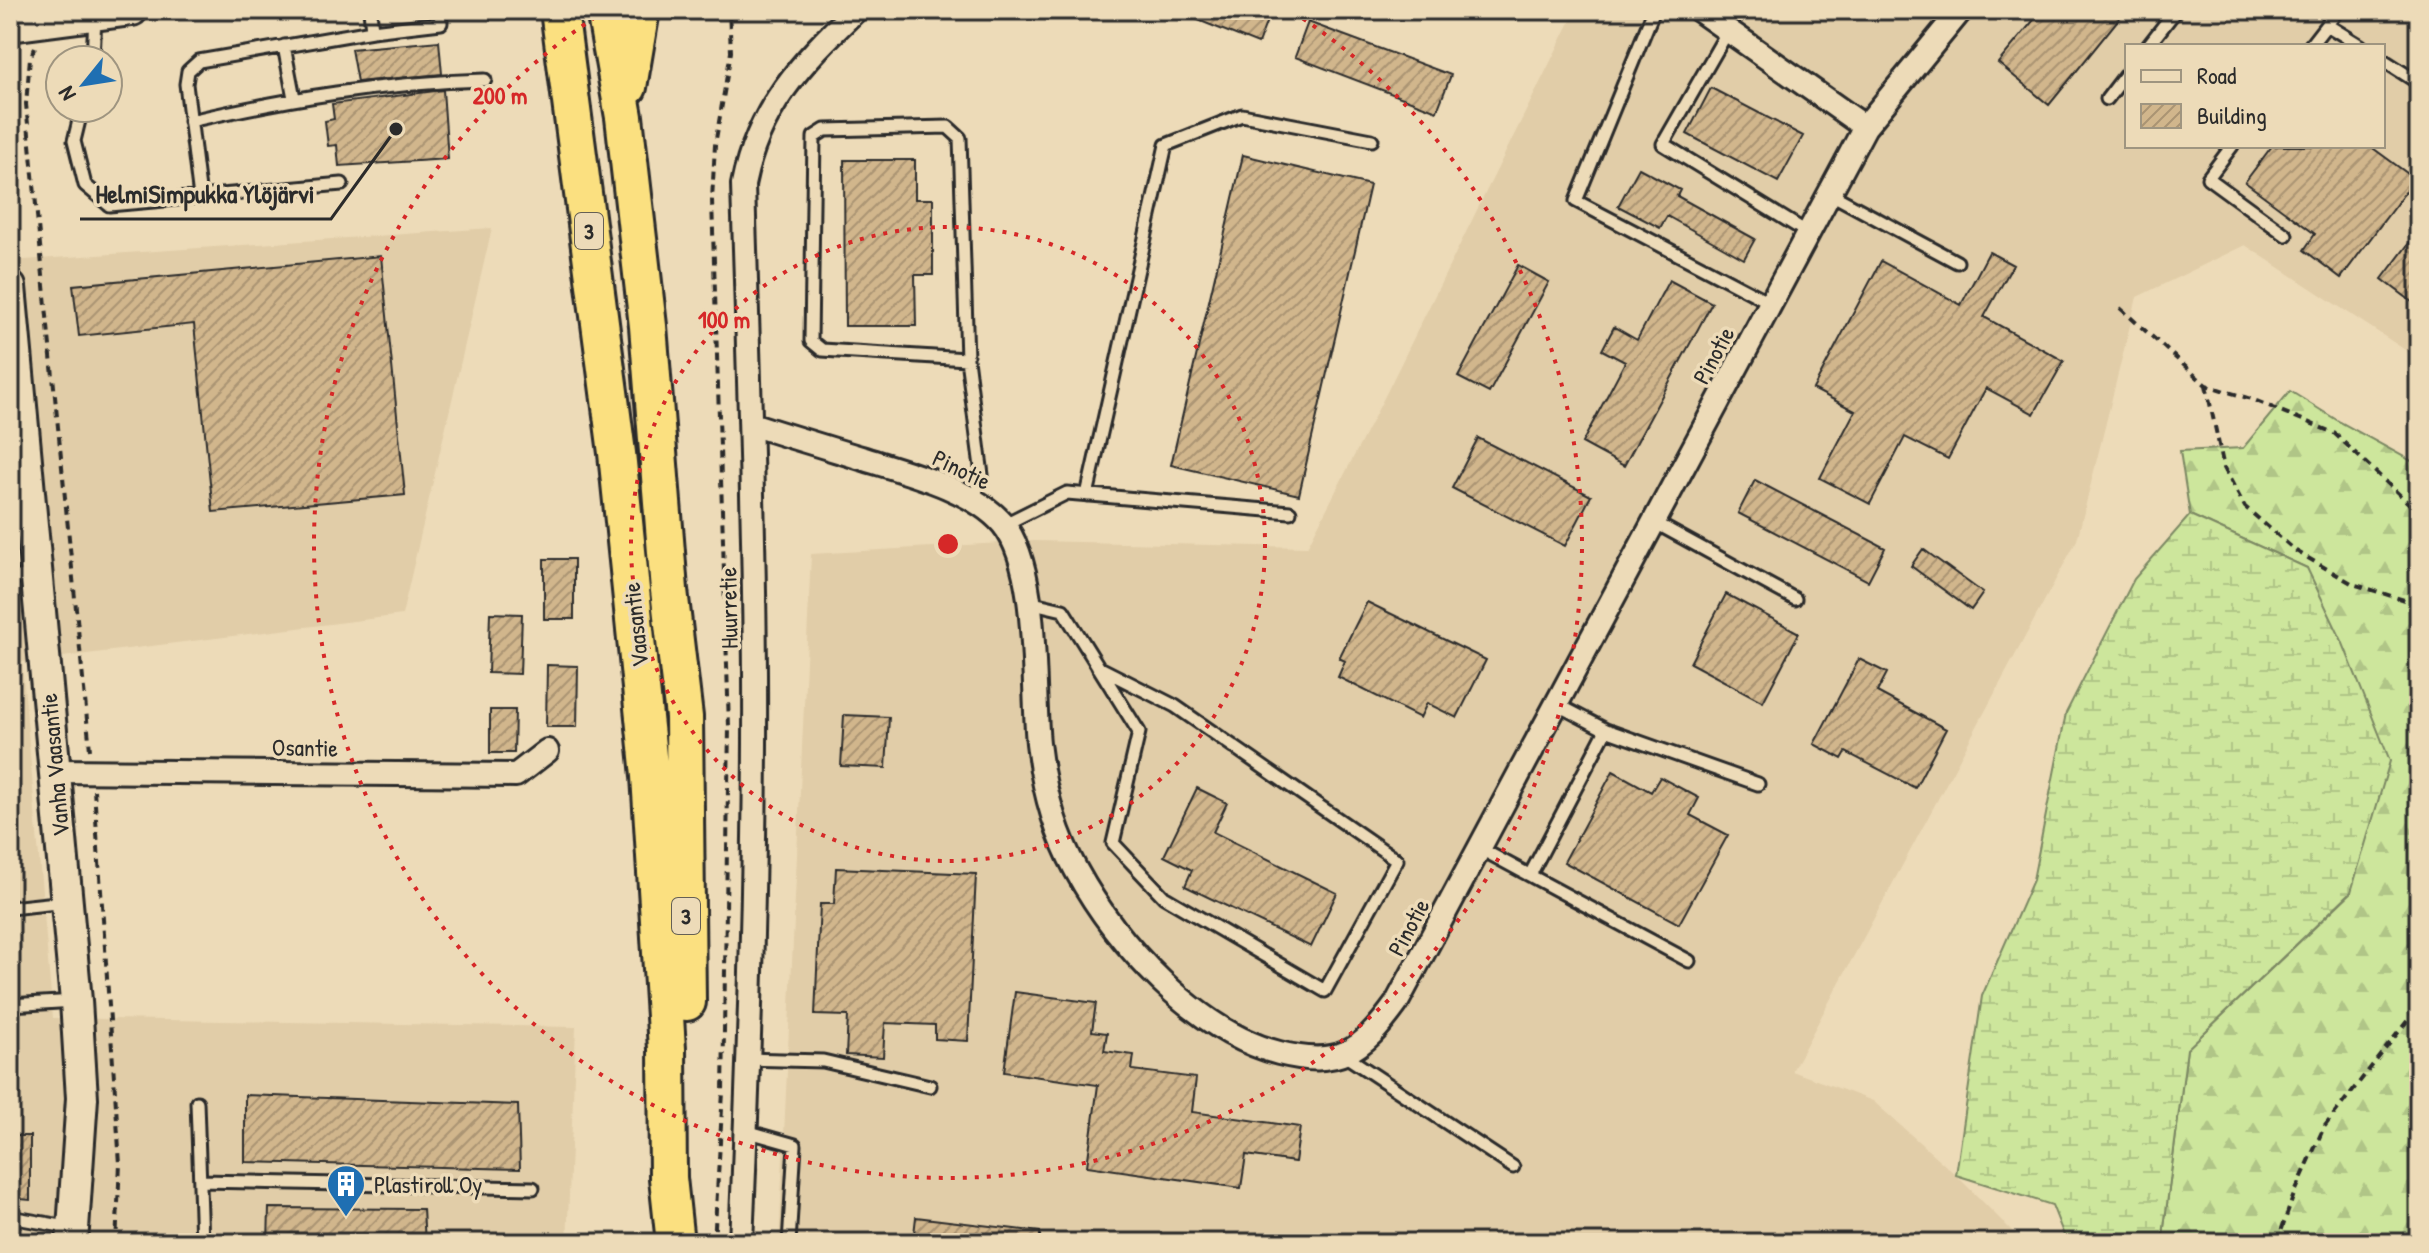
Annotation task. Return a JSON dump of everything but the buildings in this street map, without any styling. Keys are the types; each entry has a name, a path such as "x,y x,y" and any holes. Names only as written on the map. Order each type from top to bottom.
{"highway":[{"name":"Vaasantie","path":"605,10 624,117 648,326 669,590 684,717 688,1110 685,1198 676,1243"},
{"path":"624,117 641,10"},
{"name":"Vaasantie","path":"554,19 617,453 649,761 667,1049 668,1178 676,1243"}],"main road":[{"path":"16,10 10,26 95,12 132,10"},
{"name":"Vanha Vaasantie","path":"10,287 23,576 54,771 76,1001 82,1098 73,1236"}],"street":[{"name":"Huurretie","path":"741,1243 754,855 751,424 743,185 749,155 773,102 856,10"},
{"path":"1699,10 1865,127"},
{"name":"Pinotie","path":"751,424 926,479 973,501 1003,525 1015,542 1028,602 1038,743 1045,788 1074,868 1095,902 1158,977 1193,1008 1225,1030 1266,1049 1302,1058 1344,1055 1374,1034 1396,1004 1865,127 1961,10"},
{"name":"Osantie","path":"54,771 516,775 547,751"}],"lane":[{"path":"370,10 372,31"},
{"path":"200,198 186,84 188,71 199,61 372,31 441,23 440,10"},
{"path":"1654,10 1576,201 1771,303"},
{"path":"2150,44 2176,10"},
{"path":"2312,44 2338,10"},
{"path":"94,44 95,12"},
{"path":"2327,25 2358,44"},
{"path":"1729,29 1663,144 1808,233"},
{"path":"284,46 294,98"},
{"path":"2385,61 2419,83"},
{"path":"2107,99 2125,76"},
{"path":"190,121 294,98 421,82 485,80"},
{"path":"1087,495 1166,145 1242,115 1372,140"},
{"path":"78,124 74,141 85,185 109,205 342,184"},
{"path":"967,359 822,350 811,341 814,137 825,130 948,127 960,138 967,359 982,475 973,501"},
{"path":"2230,148 2208,178 2286,235"},
{"path":"1829,193 1957,262"},
{"path":"1003,525 1067,493 1290,512"},
{"path":"1654,522 1795,599"},
{"path":"1028,602 1063,610 1098,667 1139,732 1113,843 1164,897 1325,991 1397,860 1175,706 1098,667"},
{"path":"1556,704 1606,730 1758,784"},
{"path":"1530,875 1606,730"},
{"path":"1479,848 1689,961"},
{"path":"10,908 67,902"},
{"path":"10,1005 76,1001"},
{"path":"1344,1055 1513,1167"},
{"path":"748,1059 823,1061 930,1086"},
{"path":"197,1102 202,1243"},
{"path":"746,1131 795,1145 789,1243"},
{"path":"200,1181 533,1188"},
{"path":"10,1217 73,1236"}],"path":[{"path":"714,1243 723,1092 729,727 712,200 715,145 731,52 729,10"},
{"path":"56,19 55,35 38,41 30,58 26,104 92,771 120,1164 116,1243"},
{"path":"2120,308 2206,385 2254,400 2334,433 2419,513"},
{"path":"2206,385 2224,468 2245,507 2296,551 2353,584 2417,604"},
{"path":"2419,553 2413,578 2419,614"},
{"path":"2277,1243 2293,1197 2324,1127 2419,1006"}],"shaded area":[{"path":"1576,10 2419,10 2419,359 2245,245 2137,297 2077,540 1792,1071 1873,1101 1956,1175 2024,1243 779,1243 811,554 1034,541 1307,547"},
{"path":"492,228 402,615 22,662 53,1018 576,1027 567,1243 10,1243 10,261"}],"green space":[{"path":"2290,391 2419,465 2419,1243 2162,1243 2187,1049 2351,893 2307,568 2190,515 2180,451 2243,448"},
{"path":"2190,515 2307,568 2342,641 2390,761 2351,892 2187,1049 2162,1243 2067,1243 2052,1205 1956,1175 1982,996 2033,880 2066,713 2134,579"}],"place":[{"name":"HelmiSimpukka Ylöjärvi","path":"396,129"},
{"name":"Plastiroll Oy","path":"346,1218"}]}
